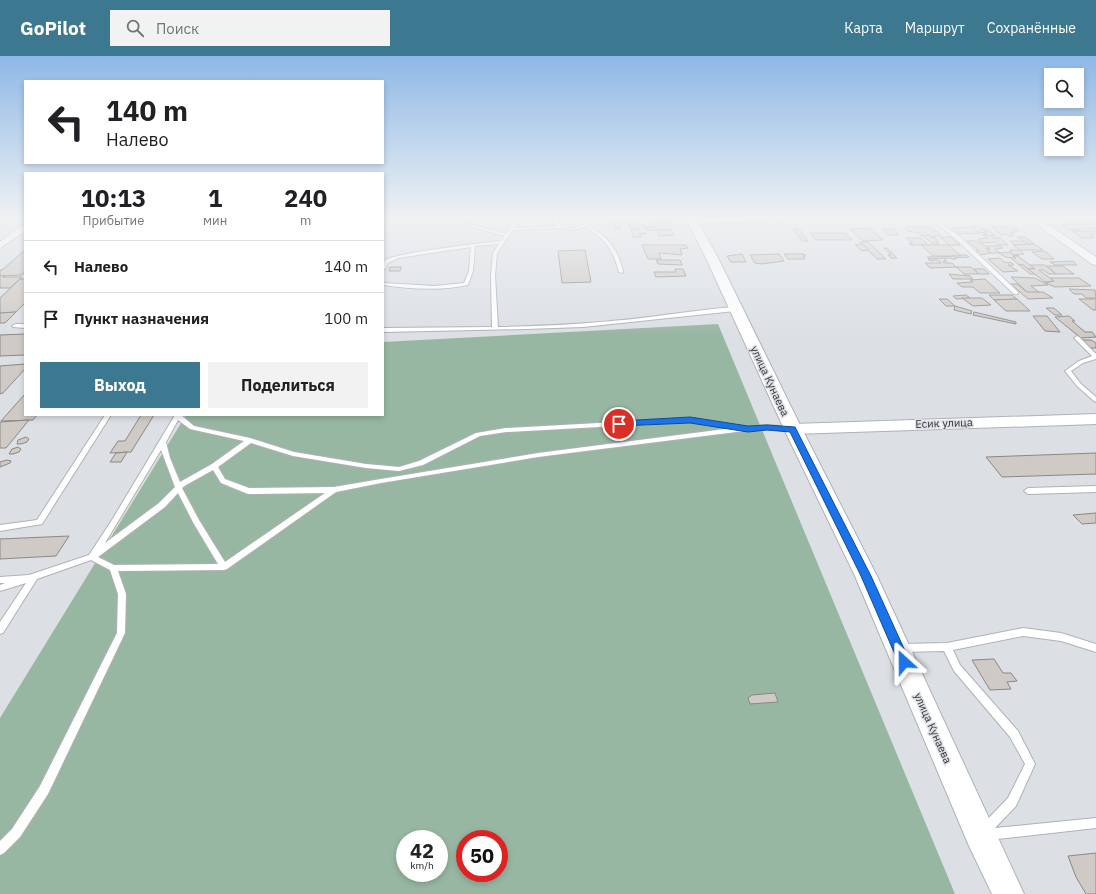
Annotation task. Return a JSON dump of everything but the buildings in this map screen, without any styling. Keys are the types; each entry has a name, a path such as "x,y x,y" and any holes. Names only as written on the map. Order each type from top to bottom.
{"main road":[{"name":"улица Кунаева","path":"711,256 792,429 866,576 980,835 1008,894"}],"street":[{"path":"1087,256 1096,262"},
{"name":"Есик улица","path":"792,429 1096,419"}],"lane":[{"path":"384,267 386,262 403,256"},
{"path":"384,284 405,286 454,286 466,284 471,271 472,256"},
{"path":"495,328 493,275 496,256"},
{"path":"615,256 621,272"},
{"path":"976,256 1016,293"},
{"path":"384,330 548,327 736,309"},
{"path":"15,326 24,326"},
{"path":"1077,338 1096,357 1081,362 1068,371 1079,385 1096,400"},
{"path":"0,528 39,522 107,416"},
{"path":"92,557 115,522 177,416"},
{"path":"179,416 192,428 250,440 293,454 366,466 400,469 421,463 478,434 506,430 690,420 748,429"},
{"path":"214,466 223,481 248,491 334,490 538,455 767,427 792,429"},
{"path":"0,588 92,557 162,506 183,483 214,466 250,440"},
{"path":"162,441 178,488 224,567"},
{"path":"1028,491 1096,489"},
{"path":"92,557 113,568 224,567 334,490"},
{"path":"0,849 16,833 44,790 121,633 122,594 113,568"},
{"path":"0,580 33,578"},
{"path":"0,630 33,578"},
{"path":"898,648 947,647 1024,632 1061,637 1096,648"},
{"path":"947,647 957,668 1014,734 1030,764 1012,802 980,835"},
{"path":"980,835 1096,824"}],"green space":[{"path":"718,324 955,894 0,894 0,718 185,416 384,416 384,342"}],"route":[{"path":"619,424 690,420 748,429 767,427 792,429 866,576 904,662"}]}
